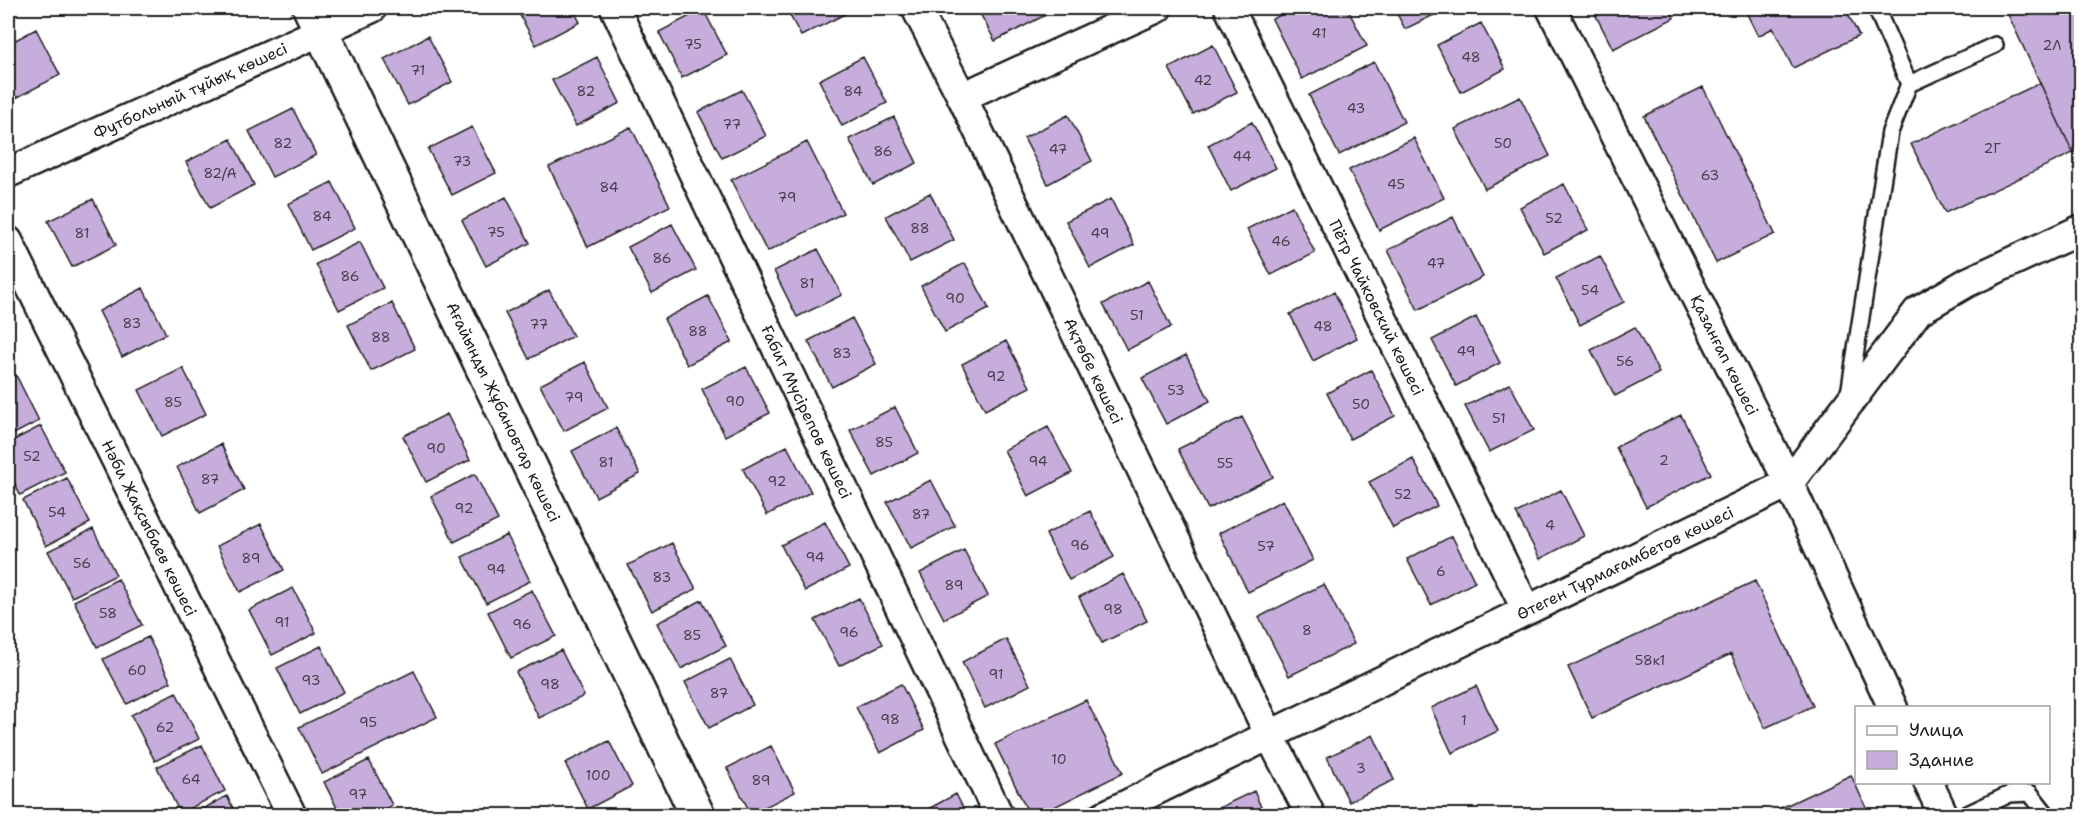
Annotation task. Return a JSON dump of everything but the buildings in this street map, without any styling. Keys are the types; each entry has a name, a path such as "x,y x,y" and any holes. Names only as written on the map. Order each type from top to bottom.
{"street":[{"name":"Футбольный тұйық көшесі","path":"8,173 316,19 372,8"},
{"name":"Ғабит Мүсірепов көшесі","path":"615,8 999,816"},
{"name":"Ақтөбе көшесі","path":"916,8 962,97 1269,734 1311,816"},
{"path":"962,97 1157,8"},
{"name":"Пётр Чайковский көшесі","path":"1229,8 1526,609"},
{"name":"Қазанғап көшесі","path":"1551,8 1789,483 1892,706"},
{"name":"Ағайынды Жұбановтар көшесі","path":"316,19 698,816"},
{"name":"Өтеген Тұрмағамбетов көшесі","path":"1103,816 1789,483 1918,311 1968,282 2082,228"},
{"name":"Нәби Жақсыбаев көшесі","path":"8,241 292,816"},
{"path":"1928,784 1944,816"}],"lane":[{"path":"1876,8 1909,84"},
{"path":"1847,405 1890,132 1909,84 1995,45"},
{"path":"1963,816 2010,794 2030,793 2048,816"}]}
